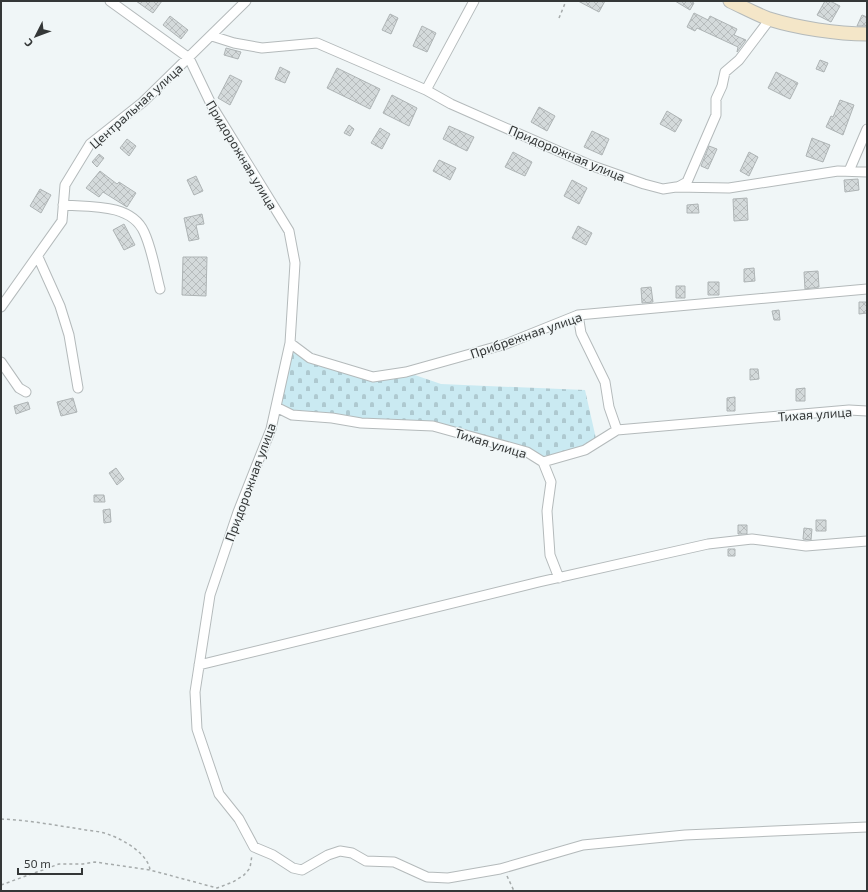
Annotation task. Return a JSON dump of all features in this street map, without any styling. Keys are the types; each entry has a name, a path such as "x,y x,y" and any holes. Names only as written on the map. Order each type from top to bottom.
{"street":[{"name":"Придорожная улица","path":"110,1 189,58 212,106 289,231 295,263 290,343 271,429 238,512 210,595 195,692 197,729 219,794 239,819 254,847"},
{"name":"Центральная улица","path":"1,307 38,257 62,221 65,185 90,144 143,102 246,1"},
{"path":"426,90 474,1"},
{"path":"730,1 770,19 799,26 854,34 867,34"},
{"path":"676,187 687,182 716,115 716,99 722,86 725,72 739,60 770,19"},
{"name":"Придорожная улица","path":"212,36 234,43 262,48 317,43 426,90 451,104 590,165 663,189 676,187 729,188 838,171 867,172"},
{"path":"849,171 867,129"},
{"path":"63,205 112,209 131,216 144,231 160,289"},
{"path":"38,257 60,306 69,335 78,388"},
{"name":"Прибрежная улица","path":"290,343 310,358 373,377 406,372 506,344 578,315 867,289"},
{"path":"578,315 581,333 605,382 609,408 617,430"},
{"path":"1,362 19,388 26,392"},
{"name":"Тихая улица","path":"276,407 292,415 332,418 361,423 433,426 527,452 543,462 585,450 617,430 849,410 867,410"},
{"path":"543,462 551,482 547,511 550,555 559,578"},
{"path":"199,665 559,578 708,544 752,539 806,546 867,541"},
{"path":"254,847 273,855 293,868 302,870 328,855 340,851 352,853 366,861 394,862 418,874 435,878 456,877 500,869 583,845 685,835 867,827"}],"path":[{"path":"559,18 566,1"},
{"path":"1,815 2,819 51,824 109,834 125,842 140,854 149,863 150,870"},
{"path":"1,885 59,864 83,864 95,862 150,870 217,888 233,882 244,875 250,868 254,847"},
{"path":"500,869 506,875 514,891"}],"green space":[{"path":"290,343 310,358 373,377 406,372 441,384 585,390 597,443 543,462 527,452 433,426 292,415 276,407"}],"building":[{"path":"136,1 162,1 153,13"},
{"path":"578,1 605,1 599,12"},
{"path":"675,1 690,1 694,3 690,10"},
{"path":"825,1 830,1 840,6 831,22 817,15"},
{"path":"694,13 708,20 710,16 737,29 734,35 746,40 737,52 738,47 697,28 695,31 687,27"},
{"path":"390,14 398,18 391,34 382,30"},
{"path":"862,15 867,17 867,26 857,26"},
{"path":"170,16 188,30 181,39 163,25"},
{"path":"422,26 436,33 427,52 413,46"},
{"path":"226,48 241,52 238,59 224,55"},
{"path":"820,60 828,63 824,72 816,69"},
{"path":"280,67 290,72 285,83 275,79"},
{"path":"337,68 380,89 370,109 327,88"},
{"path":"776,72 798,83 790,99 768,88"},
{"path":"230,75 242,81 230,105 218,98"},
{"path":"392,95 417,108 409,126 383,113"},
{"path":"840,100 854,105 843,135 826,127 831,116 833,117"},
{"path":"539,107 555,116 547,131 531,122"},
{"path":"667,111 682,120 675,132 660,124"},
{"path":"349,125 354,129 350,136 344,133"},
{"path":"449,126 474,137 467,151 443,139"},
{"path":"380,128 390,134 382,149 371,143"},
{"path":"592,131 609,139 602,155 584,147"},
{"path":"812,138 830,145 823,162 806,156"},
{"path":"127,139 136,146 129,156 120,148"},
{"path":"709,146 717,149 708,169 701,166"},
{"path":"513,152 532,162 525,176 505,167"},
{"path":"749,152 758,157 749,176 740,171"},
{"path":"99,154 104,158 97,167 92,162"},
{"path":"439,160 456,168 450,180 433,171"},
{"path":"100,171 117,184 119,182 136,193 127,207 103,192 99,197 86,188"},
{"path":"196,176 203,191 194,195 187,180"},
{"path":"858,179 859,190 845,192 844,180"},
{"path":"572,180 587,188 579,204 564,196"},
{"path":"40,189 51,195 41,213 30,206"},
{"path":"747,198 748,220 734,221 733,199"},
{"path":"698,204 699,213 687,213 687,205"},
{"path":"202,214 204,224 196,225 199,239 189,241 184,218"},
{"path":"124,224 135,245 124,250 113,230"},
{"path":"578,226 592,233 586,245 572,238"},
{"path":"183,257 207,257 206,296 182,295"},
{"path":"754,268 755,281 744,282 744,269"},
{"path":"818,271 819,287 805,289 804,272"},
{"path":"708,282 719,282 719,295 708,295"},
{"path":"676,286 685,286 685,298 676,298"},
{"path":"651,287 653,302 642,303 641,288"},
{"path":"859,302 867,302 867,313 859,314"},
{"path":"779,310 780,320 774,320 772,311"},
{"path":"750,369 758,369 759,379 750,380"},
{"path":"805,388 805,401 796,401 796,389"},
{"path":"735,397 735,411 727,411 727,398"},
{"path":"73,398 77,412 61,416 57,402"},
{"path":"28,402 30,409 16,414 14,406"},
{"path":"116,468 124,479 117,485 109,473"},
{"path":"94,495 104,495 105,502 94,502"},
{"path":"110,509 111,522 104,523 103,510"},
{"path":"816,520 826,520 826,531 816,531"},
{"path":"738,525 747,525 747,534 738,534"},
{"path":"804,528 812,529 811,540 803,539"},
{"path":"728,549 735,549 735,556 728,556"}]}
